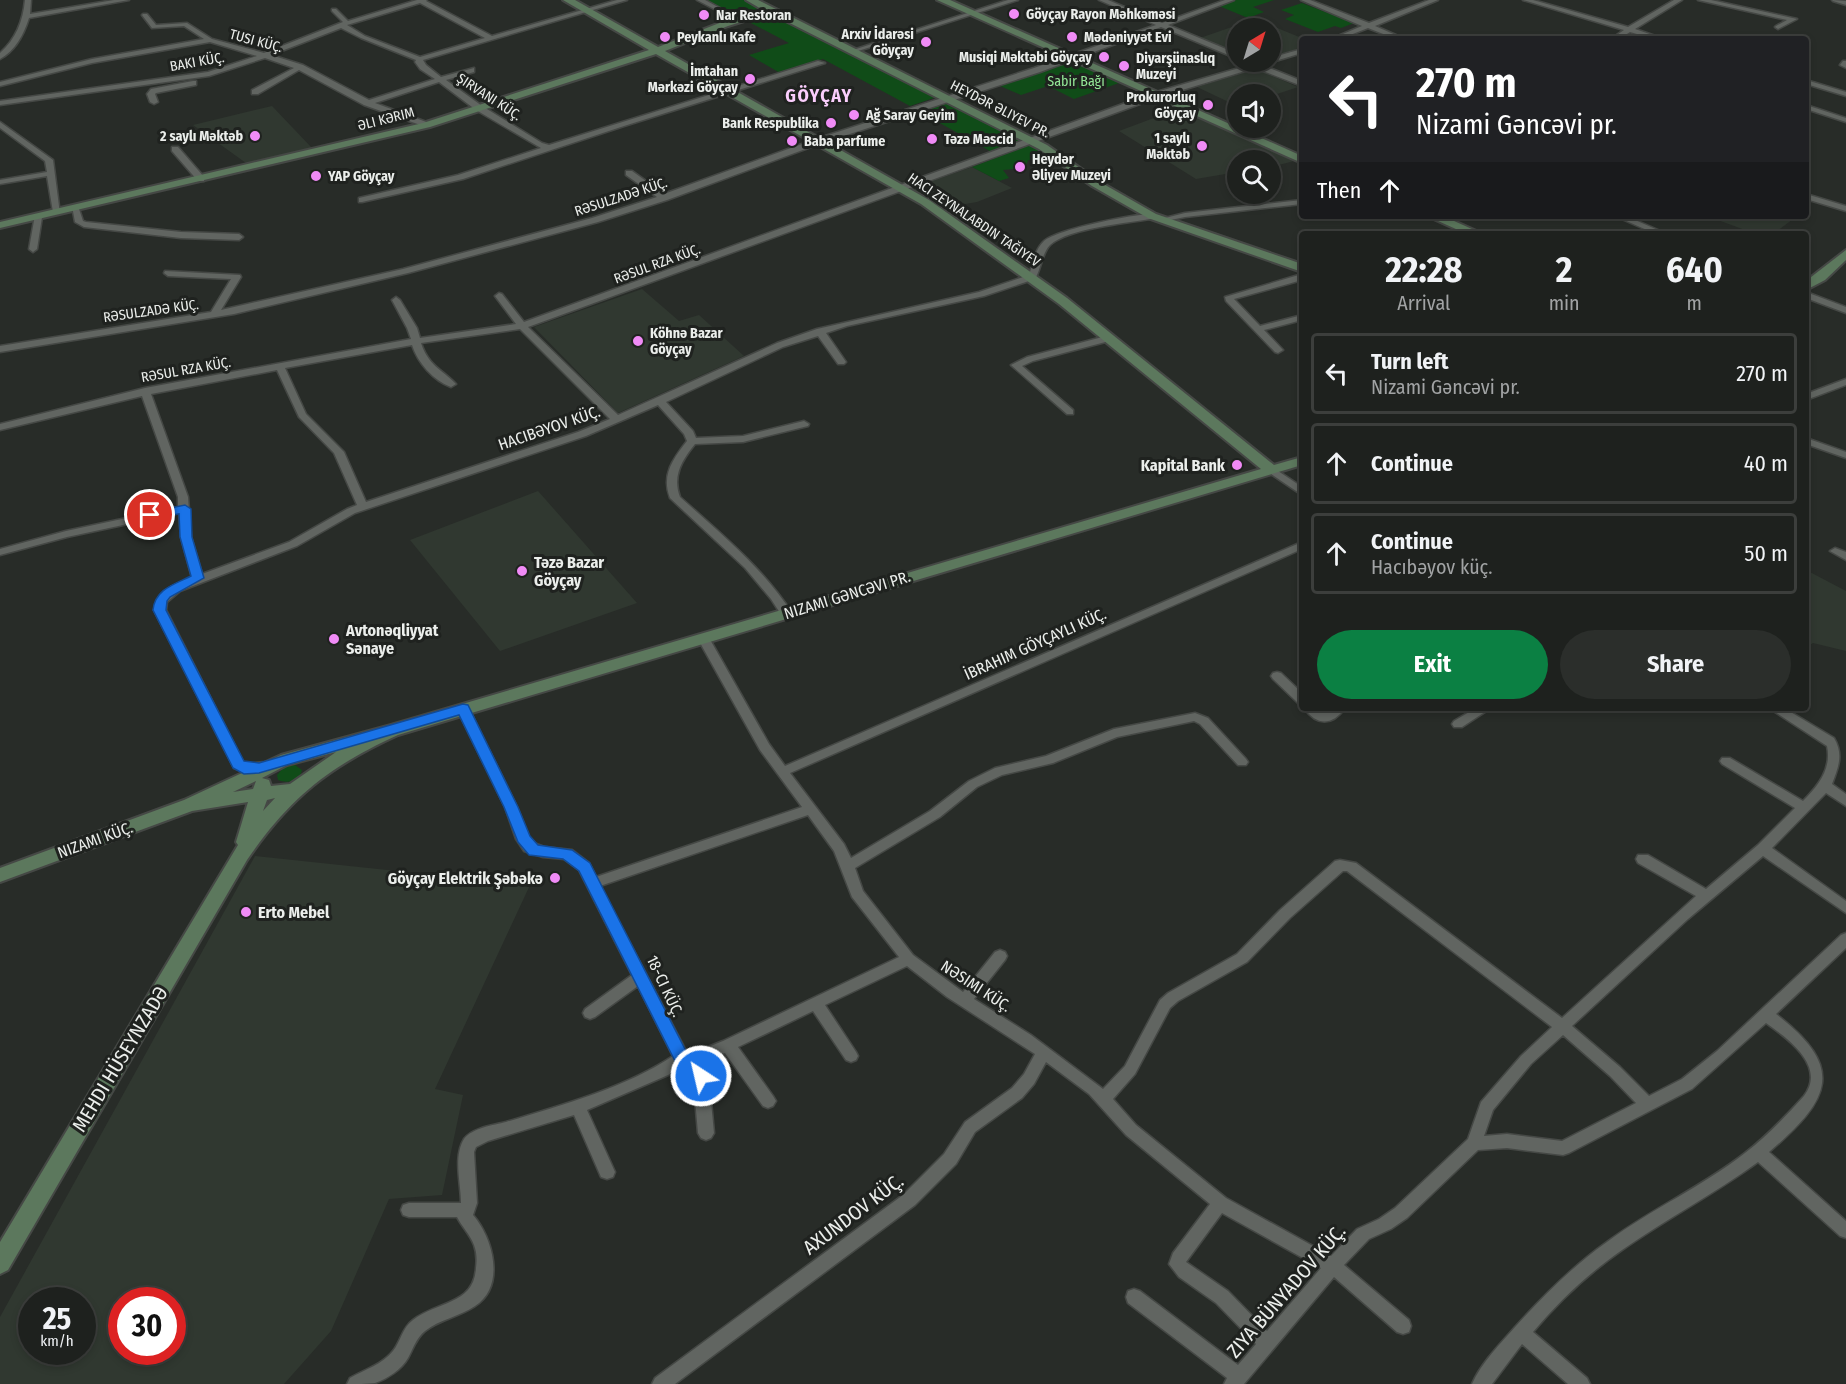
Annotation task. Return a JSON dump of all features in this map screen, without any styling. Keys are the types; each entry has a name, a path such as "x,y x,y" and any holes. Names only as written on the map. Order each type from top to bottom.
{"main road":[{"path":"568,0 816,142 902,188 1032,277 1272,470"},
{"name":"HEYDƏR ƏLIYEV PR.","path":"751,0 1031,141 1053,153 1096,184 1157,218 1299,267"},
{"path":"942,0 1299,159"},
{"name":"ƏLI KƏRIM","path":"0,225 426,125 658,50 771,10"},
{"path":"1440,219 1470,231"},
{"path":"1809,284 1821,277 1846,254"},
{"name":"NIZAMI GƏNCƏVI PR.","path":"392,730 1299,462"},
{"path":"190,805 284,761 392,730"},
{"path":"190,805 295,787 353,750 392,730"},
{"path":"301,759 310,765 311,774 295,787 269,816 241,855 269,771 284,761 301,759"},
{"path":"267,776 269,785 274,788 295,787"},
{"name":"NIZAMI KÜÇ.","path":"0,875 190,805"},
{"name":"MEHDI HÜSEYNZADƏ","path":"0,1263 241,855"}],"street":[{"path":"0,57 12,45 28,16 28,0"},
{"path":"28,16 126,0"},
{"path":"0,103 152,80 199,76 233,68 344,24 423,0 490,38"},
{"path":"334,10 344,24 363,37 420,59 624,0"},
{"path":"700,0 739,20"},
{"path":"853,51 1015,0"},
{"path":"1104,0 1227,52"},
{"name":"RƏSULZADƏ KÜÇ.","path":"0,349 124,327 214,315 458,258 595,220 664,198 816,142 1072,57 1231,0"},
{"path":"1304,0 1394,36"},
{"path":"1342,36 1435,0"},
{"path":"1526,0 1650,36"},
{"path":"1618,36 1679,0"},
{"path":"1701,0 1794,19 1778,27"},
{"path":"1835,0 1846,3"},
{"path":"145,15 154,27 185,24 210,40"},
{"name":"TUSI KÜÇ.","path":"0,84 92,61 210,40 300,67 367,103 426,125"},
{"name":"RƏSUL RZA KÜÇ.","path":"1281,58 1299,52"},
{"name":"ŞIRVANI KÜÇ.","path":"420,59 419,62 423,68 479,108 539,145 551,148"},
{"path":"362,200 460,177 621,124 821,63"},
{"path":"255,92 300,67"},
{"path":"367,103 471,70"},
{"name":"RƏSUL RZA KÜÇ.","path":"0,427 145,391 414,341 522,326 1156,95 1237,72"},
{"path":"1273,72 1299,83"},
{"path":"154,102 151,94 154,91 196,82 199,76"},
{"path":"667,91 709,80"},
{"path":"1809,83 1846,94"},
{"path":"1809,108 1846,120"},
{"path":"0,124 49,160 57,212"},
{"path":"175,148 201,179"},
{"path":"0,182 52,173"},
{"path":"629,173 664,198"},
{"path":"1809,197 1846,209"},
{"path":"284,761 251,770 238,765 160,610 160,601 166,594 198,578 293,543 335,519 363,507 617,420 754,357 820,332 981,294 1032,277 1044,248 1053,240 1093,228 1157,218 1299,202"},
{"path":"75,208 79,222 84,224 181,235 239,237"},
{"path":"33,249 38,217"},
{"path":"1626,219 1656,231"},
{"path":"168,273 237,277 214,315"},
{"path":"1278,350 1228,299 1299,279"},
{"path":"499,296 522,326 617,420"},
{"path":"1809,296 1846,310"},
{"path":"396,300 411,328 420,355 433,371 451,384"},
{"path":"1258,329 1299,318"},
{"path":"820,332 841,362"},
{"path":"1070,412 1016,364 1110,338"},
{"path":"280,367 302,415 339,452 363,507"},
{"path":"1809,396 1846,382"},
{"path":"145,391 183,497 186,537 198,578"},
{"path":"660,401 682,425 692,441"},
{"path":"692,441 743,439 804,424"},
{"path":"692,441 672,469 671,488 675,498 769,585 786,613"},
{"path":"1809,442 1846,455"},
{"path":"1272,470 1299,490"},
{"path":"0,552 66,534 185,509"},
{"path":"782,772 1299,546"},
{"path":"1835,551 1846,557"},
{"name":"NƏSIMI KÜÇ.","path":"704,639 764,747 839,848 862,902 908,959 964,1001 1076,1075 1131,1130 1220,1203 1332,1265 1403,1326"},
{"path":"1277,676 1299,697"},
{"name":"18-CI KÜÇ.","path":"463,709 529,847 543,852 567,854 585,867 682,1058"},
{"path":"1313,711 1329,718 1336,711"},
{"path":"1458,724 1480,711"},
{"path":"1780,711 1830,741 1834,747 1835,755 1825,786 1763,849 1683,915 1526,1060 1494,1095 1482,1116 1474,1143 1507,1141 1563,1148 1677,1090 1700,1075 1846,939"},
{"path":"848,866 935,814 973,784 999,771 1049,760 1114,733 1195,717 1204,721 1242,762"},
{"path":"1726,761 1805,808"},
{"path":"1825,786 1846,801"},
{"path":"593,883 809,810"},
{"path":"1763,849 1846,908"},
{"path":"1643,859 1707,897"},
{"path":"1103,1100 1130,1070 1165,1004 1173,997 1242,958 1292,907 1340,865 1351,867 1427,927 1564,1027 1617,1071 1647,1104"},
{"path":"964,1001 1000,956"},
{"path":"356,1384 387,1367 399,1356 406,1338 426,1319 466,1305 477,1294 485,1262 482,1241 465,1218 465,1210 470,1203 466,1152 471,1142 484,1134 578,1107 663,1071 682,1058 699,1057 728,1046 908,959"},
{"path":"590,1013 641,976"},
{"path":"816,1004 851,1056"},
{"path":"1481,1384 1540,1312 1589,1266 1637,1229 1759,1153 1789,1123 1815,1092 1816,1076 1813,1056 1800,1040 1765,1014"},
{"path":"728,1046 768,1101"},
{"name":"AXUNDOV KÜÇ.","path":"664,1383 909,1200 950,1159 970,1127 1017,1093 1029,1079 1044,1052"},
{"path":"699,1057 706,1133"},
{"path":"578,1107 607,1172"},
{"name":"ZIYA BÜNYADOV KÜÇ.","path":"1236,1380 1332,1265 1363,1234 1385,1224 1401,1213 1474,1143"},
{"path":"1759,1153 1846,1231"},
{"path":"1220,1203 1179,1258 1177,1264 1222,1297 1268,1344"},
{"path":"409,1210 465,1210"},
{"path":"1134,1297 1236,1380"},
{"path":"1522,1333 1581,1384"}],"shaded area":[{"path":"1227,29 1227,50 1200,38"},
{"path":"1281,30 1299,37 1299,48 1281,55"},
{"path":"1246,72 1263,72 1298,87 1281,93 1281,84 1227,84 1227,101 1197,87"},
{"name":"2 saylı Məktəb","path":"272,106 312,148 246,163 193,125"},
{"name":"1 saylı Məktəb","path":"1178,109 1227,131 1227,138 1243,138 1269,150 1227,150 1227,174 1196,179 1119,131"},
{"name":"1 saylı Məktəb","path":"1281,155 1294,161 1281,164"},
{"path":"972,167 1012,188 977,202 942,208 912,188"},
{"path":"1715,219 1793,219 1777,231 1748,231"},
{"name":"Köhnə Bazar Göyçay","path":"642,289 679,321 699,315 744,356 618,413 534,327"},
{"name":"Təzə Bazar Göyçay","path":"538,491 637,603 500,651 410,540"},
{"path":"1809,572 1846,591 1846,651 1813,643 1809,645"},
{"path":"255,856 530,885 435,1089 463,1095 442,1195 389,1199 331,1331 284,1384 0,1384 0,1317"}],"green space":[{"path":"707,0 745,0 763,9 737,16"},
{"path":"1236,0 1274,0 1253,7 1264,12 1248,18 1219,6"},
{"path":"1302,3 1354,23 1318,32 1285,19 1294,15 1281,10"},
{"path":"771,14 937,97 910,106 823,59 780,73 749,55 789,43 747,21"},
{"name":"Sabir Bağı","path":"1072,62 1119,83 1074,99 1048,86 1021,95 1000,86"},
{"path":"949,103 1020,141 990,151 920,112"},
{"path":"1030,145 1052,158 1044,161 1028,160 1026,166 1016,164 1014,169 1003,170 1009,178 999,181 972,167"},
{"path":"295,765 302,770 299,777 289,781 278,780 277,775 284,767"}],"place":[{"name":"Göyçay Rayon Məhkəməsi","path":"1014,14"},
{"name":"Nar Restoran","path":"704,15"},
{"name":"Peykanlı Kafe","path":"665,37"},
{"name":"Mədəniyyət Evi","path":"1072,37"},
{"name":"Arxiv İdarəsi Göyçay","path":"926,42"},
{"name":"Musiqi Məktəbi Göyçay","path":"1104,57"},
{"name":"Diyarşünaslıq Muzeyi","path":"1124,66"},
{"name":"İmtahan Mərkəzi Göyçay","path":"750,79"},
{"name":"Prokurorluq Göyçay","path":"1208,105"},
{"name":"Ağ Saray Geyim","path":"854,115"},
{"name":"Bank Respublika","path":"831,123"},
{"name":"2 saylı Məktəb","path":"255,136"},
{"name":"Təzə Məscid","path":"932,139"},
{"name":"Baba parfume","path":"792,141"},
{"name":"1 saylı Məktəb","path":"1202,146"},
{"name":"Heydər Əliyev Muzeyi","path":"1020,167"},
{"name":"YAP Göyçay","path":"316,176"},
{"name":"Köhnə Bazar Göyçay","path":"638,341"},
{"name":"Kapital Bank","path":"1237,465"},
{"name":"Təzə Bazar Göyçay","path":"522,571"},
{"name":"Avtonəqliyyat Sənaye","path":"334,639"},
{"name":"Göyçay Elektrik Şəbəkə","path":"555,878"},
{"name":"Erto Mebel","path":"246,912"}],"district":[{"name":"GÖYÇAY","path":"819,96"}],"route":[{"path":"150,515 185,509 186,537 198,578 166,594 160,601 160,610 238,765 251,770 463,709 511,807 523,838 534,850 567,854 585,867 633,958 675,1046 682,1058 699,1057 701,1076"}]}
